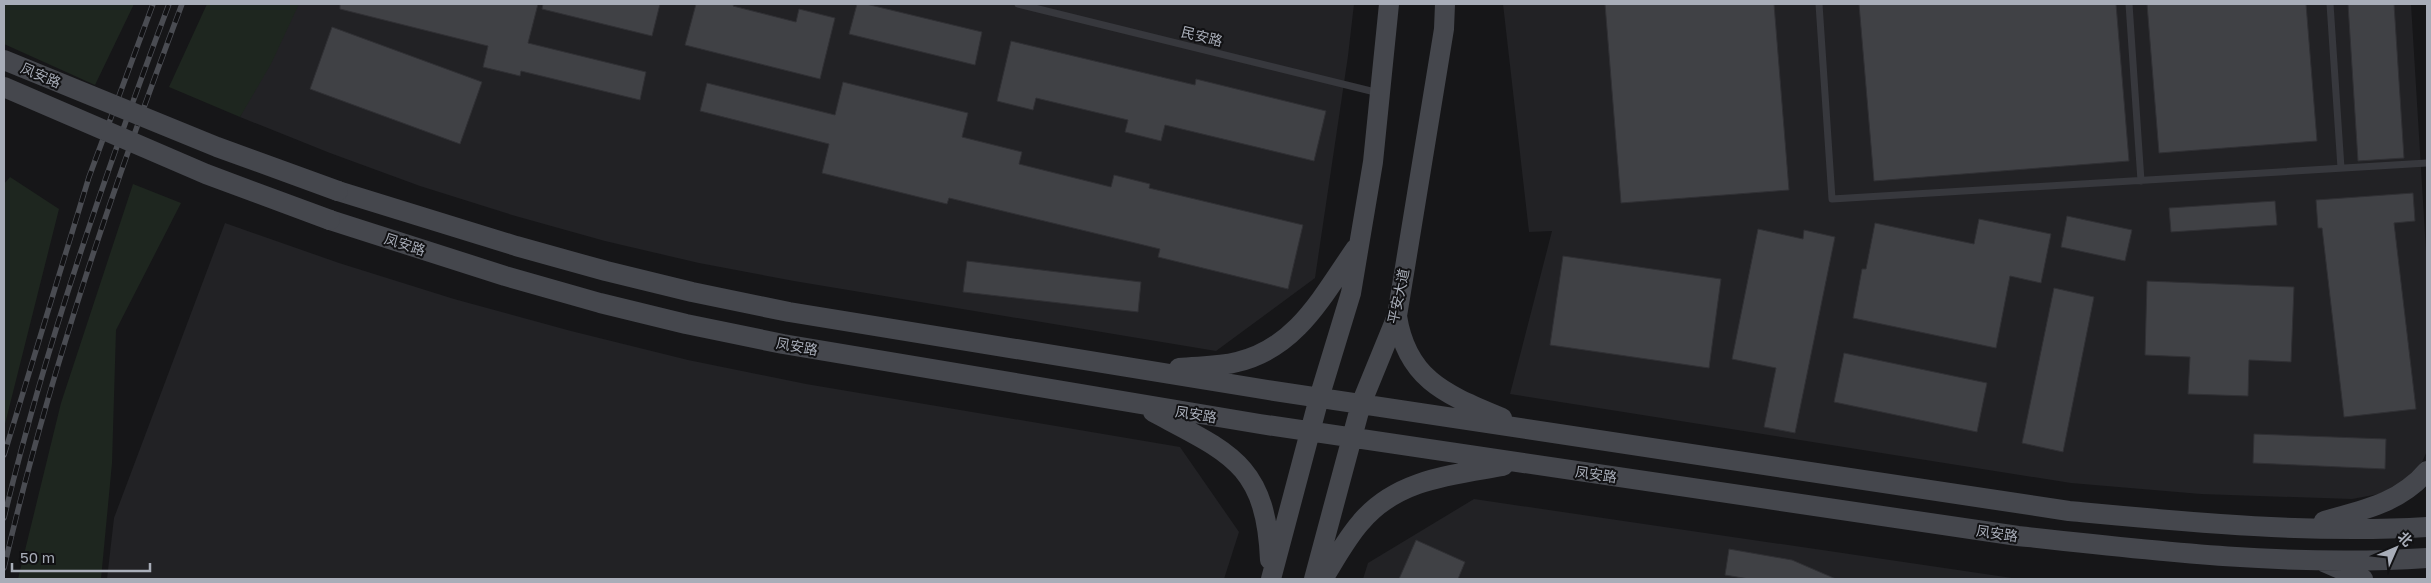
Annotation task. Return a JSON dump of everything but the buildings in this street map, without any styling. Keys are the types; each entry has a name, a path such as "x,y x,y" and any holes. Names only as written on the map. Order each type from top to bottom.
{"street":[{"path":"1271,579 1319,398 1351,293 1373,162 1389,4"},
{"name":"平安大道","path":"1314,579 1360,404 1397,316 1444,29 1445,4"},
{"name":"凤安路","path":"4,60 216,147 338,191 516,246 692,292 789,312 1319,398 2068,511 2199,523 2302,527 2427,527"},
{"name":"凤安路","path":"4,87 206,174 330,220 505,276 686,324 783,344 1310,432 2018,536 2138,549 2318,559 2427,558"},
{"path":"1145,370 1235,363 1268,351 1294,333 1305,321 1360,242"},
{"path":"1397,316 1404,345 1415,365 1430,382 1457,399 1531,430"},
{"path":"1138,404 1216,446 1234,460 1250,479 1261,500 1267,522 1271,579"},
{"path":"1323,579 1361,521 1388,498 1410,486 1433,479 1518,463"},
{"path":"2302,527 2393,499 2406,492 2427,470"},
{"path":"2318,559 2364,579"}],"lane":[{"name":"民安路","path":"1018,4 1380,94"},
{"path":"1819,4 1832,199 2427,163"},
{"path":"2129,4 2140,181"},
{"path":"2330,4 2341,168"}],"shaded area":[{"path":"4,4 134,4 95,85 4,44"},
{"path":"207,4 299,4 271,64 240,117 169,87"},
{"path":"295,4 1354,4 1315,278 1216,351 794,281 699,263 605,241 512,215 420,186 330,153 240,117"},
{"path":"1503,4 2411,4 2427,267 2427,451 2422,462 2403,481 2379,494 2352,499 2201,494 2071,483 1510,394 1552,231 1529,232"},
{"path":"10,177 59,209 4,428 4,184"},
{"path":"133,184 181,203 116,330 112,463 101,579 18,579 61,403"},
{"path":"225,223 339,263 454,299 688,360 806,384 1180,447 1239,532 1224,579 107,579 114,518"},
{"path":"1474,499 2019,579 1363,579 1368,563"}],"railway":[{"path":"4,455 89,177 153,4"},
{"path":"4,518 58,323 100,194 169,4"},
{"path":"4,568 21,496 61,354 131,143 182,4"}]}
